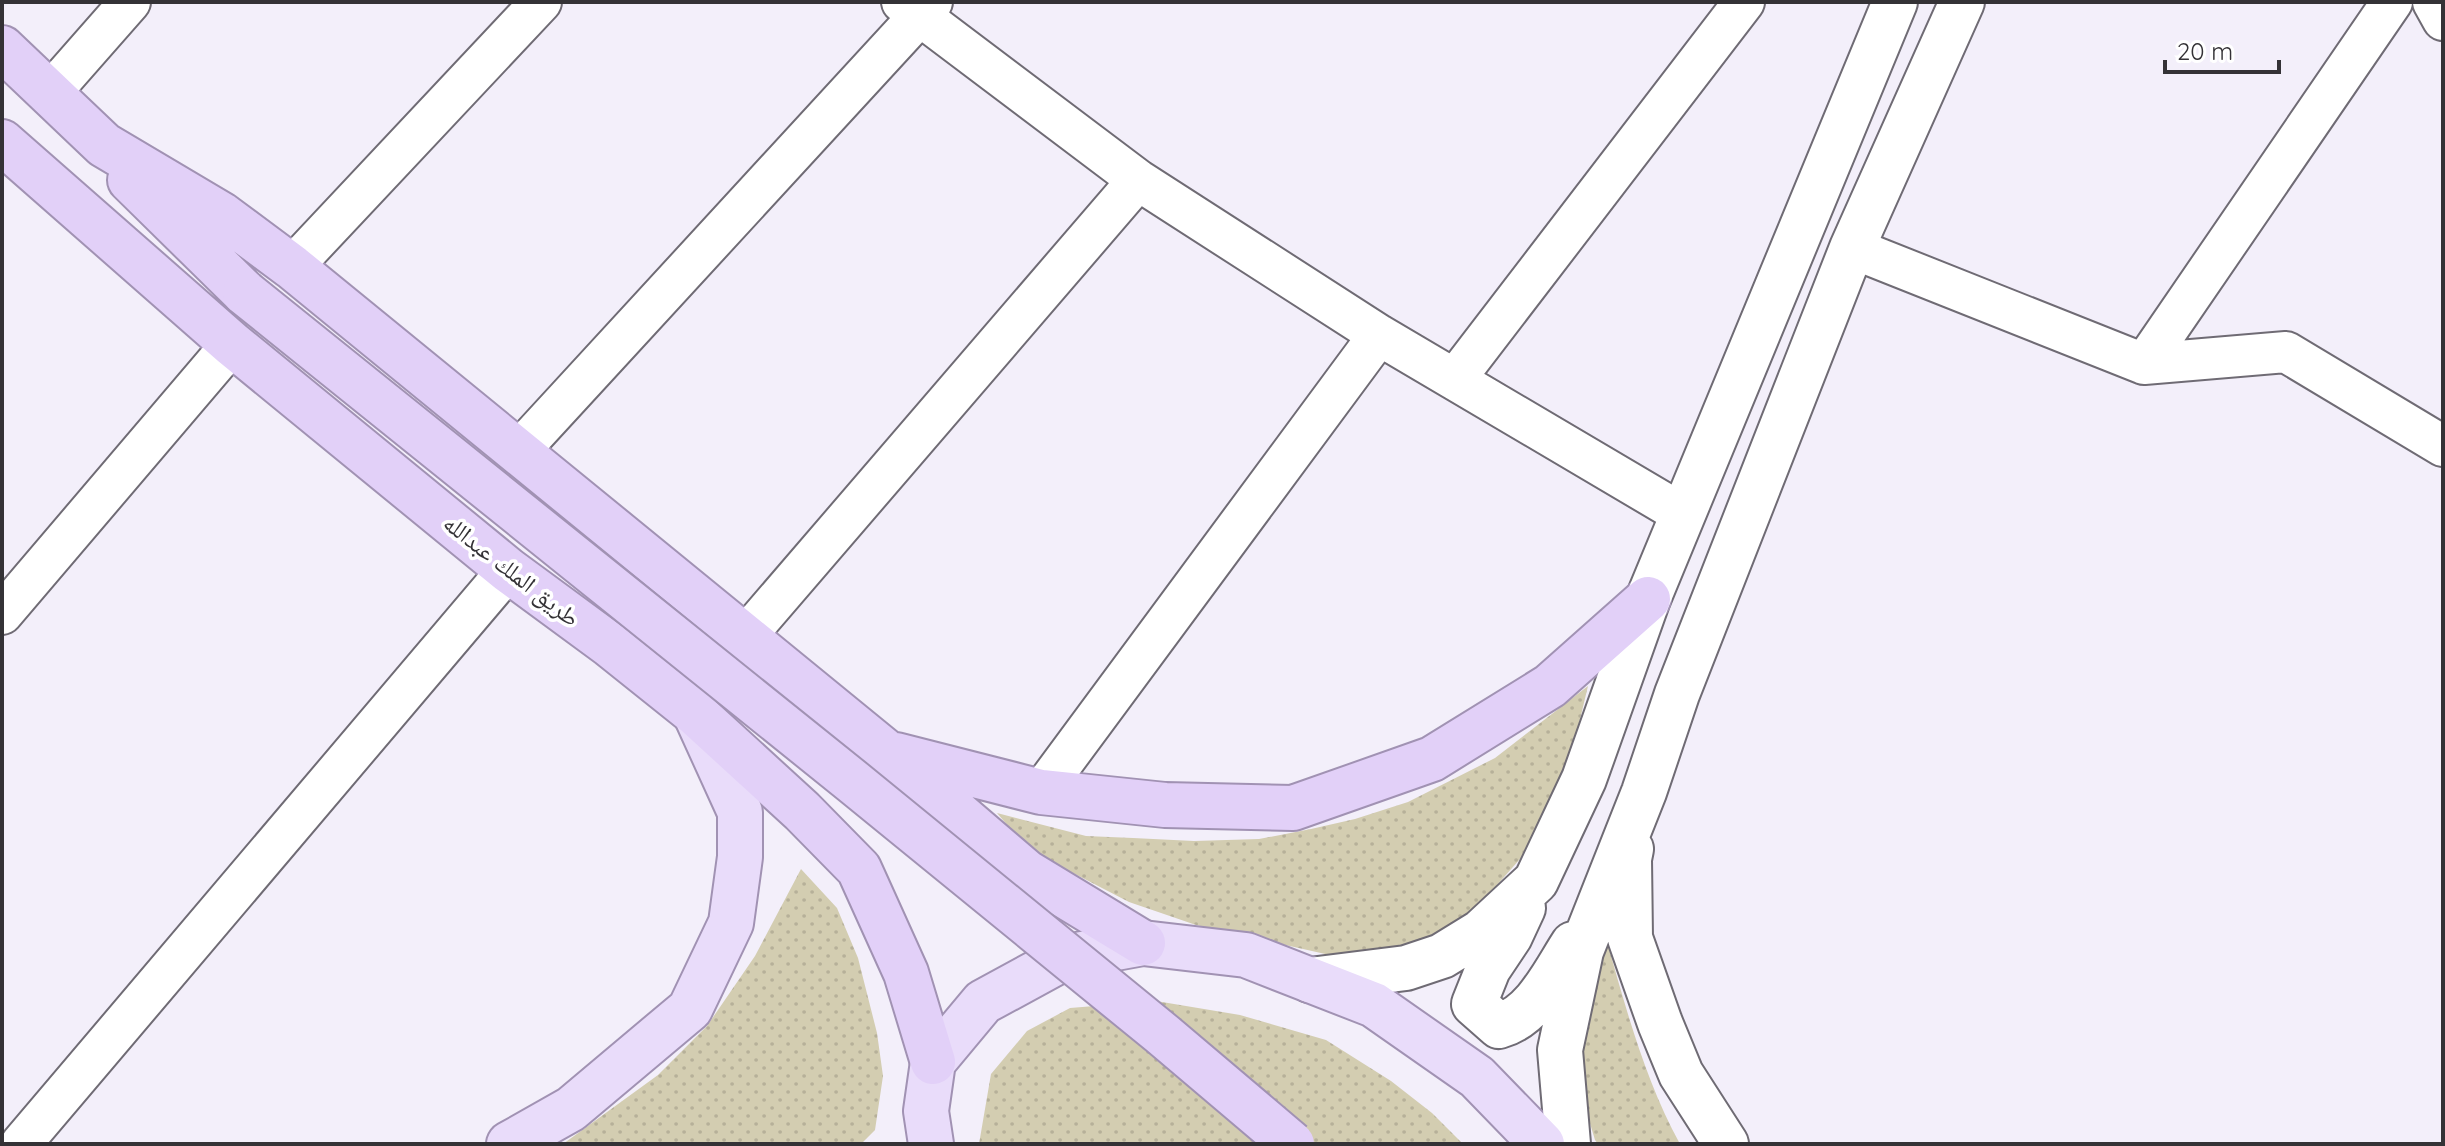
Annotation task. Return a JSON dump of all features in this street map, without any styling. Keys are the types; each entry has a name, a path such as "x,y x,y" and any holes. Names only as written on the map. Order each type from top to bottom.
{"highway":[{"path":"2,48 104,145 128,178 245,293 852,781 1292,1144"},
{"name":"طريق الملك عبدالله","path":"2,142 232,344 508,570 695,713 802,811 859,869 906,973 933,1062"},
{"path":"104,145 222,215 292,267 886,752 1026,872 1143,943"},
{"path":"886,752 1041,792 1165,805 1293,808 1432,759 1550,686 1648,599"}],"main road":[{"path":"509,1144 571,1109 690,1009 731,923 740,857 740,812 695,713"},
{"path":"920,1133 933,1062 983,1002 1066,957 1143,943 1246,955 1374,1005 1477,1077 1542,1144"}],"street":[{"path":"50,93 130,2"},
{"path":"292,267 541,2"},
{"path":"1455,379 1744,2"},
{"path":"1601,898 1546,988 1516,1021 1499,1026 1474,1004 1488,969 1510,936 1584,779 1648,599 1895,2"},
{"path":"1568,1144 1560,1050 1581,951 1644,792 1677,694 1852,248 1962,2"},
{"path":"2144,364 2392,2"},
{"path":"2433,2 2443,20"},
{"path":"518,452 918,6 1138,180 1379,335 1684,515"},
{"path":"744,638 1138,180"},
{"path":"1852,248 2144,364 2286,352 2443,446"},
{"path":"1041,792 1379,335"},
{"path":"2,614 232,344"},
{"path":"21,1144 508,570"},
{"path":"1644,792 1629,859 1630,938 1681,1074 1726,1144"},
{"path":"1310,980 1406,968 1442,956 1481,932 1536,881"}],"shaded area":[{"path":"1588,686 1571,757 1551,807 1520,859 1474,911 1432,936 1385,952 1334,956 1196,925 1129,902 1046,859 1014,833 997,813 1086,836 1194,841 1259,839 1311,829 1408,802 1495,758"},
{"path":"801,869 837,908 858,958 877,1033 883,1076 875,1130 861,1144 563,1144 658,1075 707,1026 755,956"},
{"path":"1606,938 1646,1069 1680,1144 1598,1144 1595,1140 1586,1110 1581,1034"},
{"path":"1156,1001 1240,1015 1326,1040 1391,1081 1432,1113 1463,1144 979,1144 991,1074 1027,1031 1070,1008"}]}
